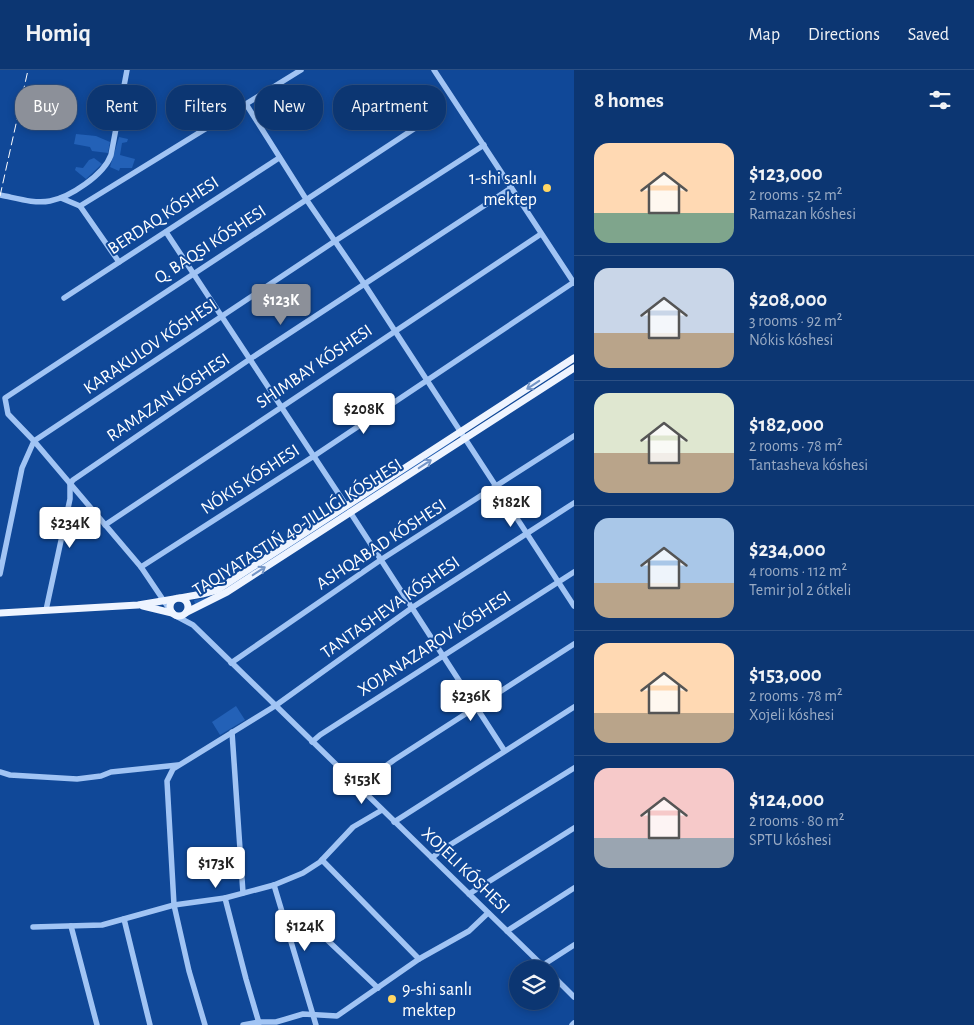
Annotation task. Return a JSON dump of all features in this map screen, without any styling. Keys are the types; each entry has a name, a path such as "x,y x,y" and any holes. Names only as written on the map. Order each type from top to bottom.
{"main road":[{"path":"138,605 182,616 227,592 460,432 574,358"},
{"path":"0,613 138,605 217,590 348,508 464,439 574,368"},
{"path":"177,598 188,603 187,612"},
{"path":"173,613 170,605 177,598"}],"street":[{"path":"0,195 37,201 61,198 94,177 108,164 127,70"},
{"path":"80,206 301,70"},
{"path":"434,70 574,282"},
{"path":"246,104 279,158 365,285 574,606"},
{"path":"193,626 173,613 141,567 34,441 8,414 5,398 412,130"},
{"name":"KARAKULOV KÓSHESI","path":"34,441 334,241 484,145"},
{"name":"BERDAQ KÓSHESI","path":"64,298 279,158"},
{"name":"RAMAZAN KÓSHESI","path":"70,484 250,359 511,188"},
{"path":"61,198 80,206 119,262"},
{"path":"166,232 413,606 504,750"},
{"path":"105,525 541,234"},
{"name":"NÓKIS KÓSHESI","path":"141,567 314,456 574,282"},
{"name":"ASHQABAD KÓSHESI","path":"231,663 382,559 574,436"},
{"path":"0,574 22,468 34,441"},
{"path":"46,610 70,499 70,484"},
{"name":"TANTASHEVA KÓSHESI","path":"180,765 274,706 413,606 574,502"},
{"name":"XOJANAZAROV KÓSHESI","path":"312,742 320,734 574,572"},
{"path":"187,612 193,626"},
{"name":"XOJELI KÓSHESI","path":"193,626 537,960"},
{"path":"358,786 394,760 574,644"},
{"path":"394,822 574,707"},
{"path":"232,732 243,893"},
{"path":"0,772 10,775 76,780 101,776 111,772 180,765"},
{"path":"180,765 173,770 167,781 174,905 189,971 205,1025"},
{"path":"432,858 574,768"},
{"path":"33,927 102,925 174,905 225,898 274,885 304,873 322,860 353,827 382,810"},
{"path":"469,894 574,828"},
{"path":"322,860 419,959"},
{"path":"274,885 316,1025"},
{"path":"507,931 574,888"},
{"path":"225,898 259,1023"},
{"path":"243,1025 276,1022 312,1013 337,1016 419,959 469,931 488,913"},
{"path":"304,918 378,988"},
{"path":"124,919 150,1025"},
{"path":"71,926 97,1025"},
{"path":"554,960 574,945"},
{"path":"559,982 574,997"}],"shaded area":[{"path":"76,134 96,136 110,142 108,153 92,151 90,147 74,144"},
{"path":"119,137 128,139 127,142 122,143 120,155 135,159 132,168 120,168 119,171 110,167"},
{"path":"94,158 102,164 86,179 75,170 76,167 83,168 89,160"},
{"path":"453,439 454,441 219,594 195,604 194,600 207,598 218,593"},
{"path":"236,706 245,720 220,735 212,722"}],"railway":[{"path":"0,196 28,70"}],"place":[{"name":"1-shi sanlı mektep","path":"547,188"},
{"name":"9-shi sanlı mektep","path":"392,999"}]}
